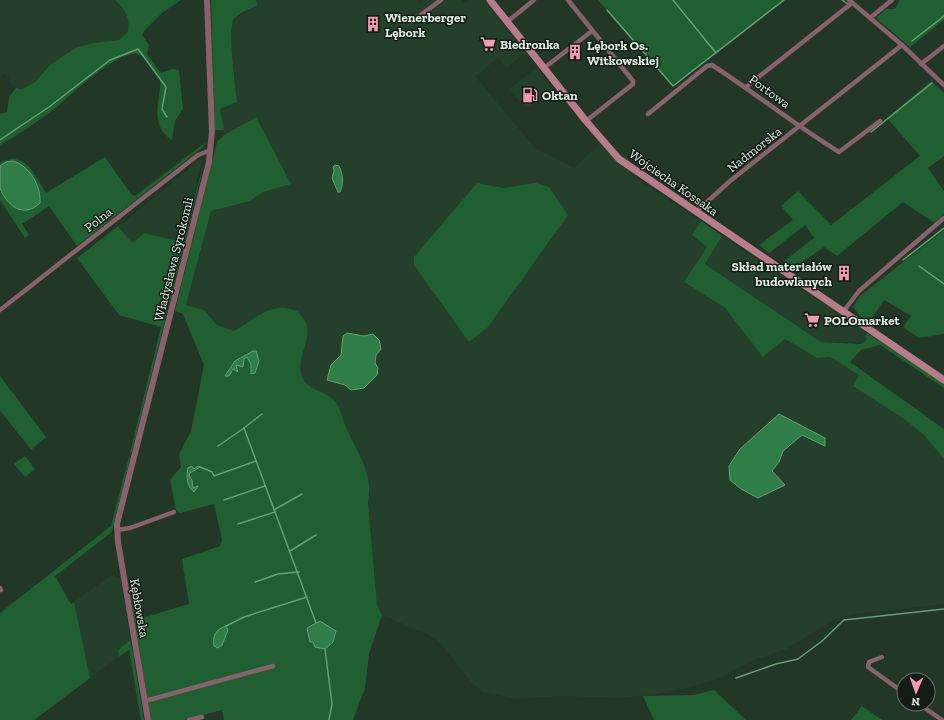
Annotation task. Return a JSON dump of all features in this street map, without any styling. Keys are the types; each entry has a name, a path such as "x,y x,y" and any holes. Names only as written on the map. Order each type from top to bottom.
{"main road":[{"name":"Wojciecha Kossaka","path":"490,0 586,121 619,158 944,380"}],"street":[{"name":"Władysława Syrokomli","path":"118,518 211,150 207,0"},
{"path":"411,22 441,0"},
{"path":"508,22 534,0"},
{"path":"568,0 633,80 633,84 586,121"},
{"path":"870,18 892,0"},
{"path":"746,87 850,1 902,45 944,85"},
{"path":"544,68 592,31"},
{"name":"Nadmorska","path":"696,212 730,181 902,45"},
{"path":"921,64 944,46"},
{"name":"Portowa","path":"648,114 707,66 712,66 746,87 800,127 839,152 880,121"},
{"name":"Polna","path":"0,310 198,154 211,150"},
{"path":"843,312 859,291 944,218"},
{"path":"117,530 130,528 174,512"},
{"name":"Kębłowska","path":"118,518 117,530 148,720"},
{"path":"882,656 869,662 868,667 896,687"},
{"path":"145,701 273,666"},
{"path":"930,712 942,720"},
{"path":"189,720 202,716"}],"shaded area":[{"path":"0,0 115,0 123,7 130,20 129,32 119,40 50,65 35,82 22,89 16,88 10,83 8,76 2,74 0,78"},
{"path":"115,0 181,0 162,13 144,31 142,35 149,45 147,54 161,73 172,69 179,70 183,109 175,121 172,140 166,135 159,125 157,113 160,83 158,75 143,57 135,54 125,56 112,62 37,122 0,145 0,114 7,112 9,97 16,88 22,89 35,82 50,65 75,48 94,43 119,40 128,32 128,18 122,7"},
{"path":"211,0 256,0 258,5 236,17 232,25 231,34 237,102 220,109 224,130 215,130"},
{"path":"256,0 418,0 419,2 421,0 462,0 464,3 468,0 484,0 525,53 507,68 498,58 475,76 535,148 574,168 604,140 630,160 631,175 701,221 692,235 707,247 684,282 725,308 763,356 785,339 817,358 830,357 860,375 853,386 904,419 924,435 944,458 944,604 854,614 837,618 787,649 751,661 719,679 654,695 617,698 562,696 517,699 483,692 472,683 440,643 429,635 382,615 377,605 368,502 370,494 342,414 303,381 299,368 306,342 262,312 248,324 234,331 217,325 204,310 186,305 211,211 250,201 263,192 256,117 224,135 220,109 237,102 232,52 232,24 235,18 258,5"},
{"path":"598,0 784,0 673,86"},
{"path":"900,0 944,0 944,20 910,47 876,18 886,9 895,9"},
{"path":"536,68 552,90 530,107 526,107 508,90"},
{"path":"931,81 944,93 944,156 928,168 944,191 944,214 935,223 903,202 837,256 824,247 794,268 783,262 814,238 805,225 769,253 759,245 793,220 781,206 798,191 831,225 920,156 887,118"},
{"path":"256,117 291,184 263,192 250,201 211,211 186,305 204,310 217,325 234,331 262,313 274,309 285,308 299,312 306,322 308,332 300,365 303,379 313,388 333,399 339,408 349,434 366,470 369,491 368,502 377,605 382,615 369,654 365,688 353,720 224,720 222,710 184,720 151,720 129,587 131,587 136,620 189,604 182,559 220,546 222,540 214,504 180,513 176,510 170,480 181,467 179,454 191,431 204,365 183,314 175,311 217,142 224,135"},
{"path":"206,142 203,147 77,246 49,206 22,224 29,235 25,238 0,200 0,188 8,200 36,184 26,169 17,163 6,163 0,166 0,163 9,160 16,159 28,166 46,193 105,157 131,194 135,196"},
{"path":"203,157 182,242 144,233 132,243 119,226"},
{"path":"205,160 132,452 130,453 161,327 119,315 77,258 118,226 132,243 144,233 182,242"},
{"path":"13,161 25,167 39,190 40,203 34,208 22,210 16,208 7,200 0,188 0,166 6,162"},
{"path":"335,165 339,166 342,176 342,186 340,192 338,192 332,178 334,171 333,167"},
{"path":"477,183 503,188 536,183 549,187 568,215 488,327 469,342 414,265 414,257"},
{"path":"701,221 722,236 705,264 821,342 859,344 864,343 867,338 865,336 867,333 944,383 944,388 880,345 861,350 850,362 944,429 944,459 924,435 904,419 853,386 859,375 830,357 817,358 785,339 763,357 725,308 684,282 707,247 692,235"},
{"path":"944,230 944,334 919,338 903,327 911,316 884,300 869,322 860,316 853,307 860,296"},
{"path":"722,236 867,333 865,334 867,338 864,343 821,342 705,264"},
{"path":"347,333 364,336 373,334 379,340 381,349 376,355 375,363 378,368 377,375 364,388 351,390 345,385 327,380 331,365 341,355 343,336"},
{"path":"253,351 256,351 259,361 255,373 251,374 251,364 247,357 244,359 243,367 236,366 238,372 233,369 229,376 225,376 235,361"},
{"path":"0,376 46,437 31,450 0,410"},
{"path":"779,414 825,438 825,446 802,435 783,451 779,462 772,471 785,485 758,498 741,489 730,480 729,466 740,449"},
{"path":"25,456 35,469 25,477 14,464"},
{"path":"129,457 130,459 112,532 55,576 71,604 74,602 90,678 34,720 0,720 0,613 111,526"},
{"path":"192,466 194,469 198,466 200,467 190,473 189,476 192,480 193,488 198,486 194,492 188,484 187,478 188,468"},
{"path":"114,573 116,577 120,577 130,640 118,650 119,657 90,678 74,602"},
{"path":"320,621 336,631 333,642 325,649 315,647 313,642 310,642 307,628"},
{"path":"226,626 228,630 222,645 218,648 214,646 214,636 217,631"},
{"path":"130,640 144,720 141,720 129,650 119,657 118,650"},
{"path":"714,690 746,720 654,720 643,696 694,695"},
{"path":"862,706 882,720 851,720"}],"waterway":[{"path":"673,0 716,53"},
{"path":"607,10 673,86 784,0"},
{"path":"842,0 848,4"},
{"path":"912,41 944,16"},
{"path":"0,140 49,107 110,60 138,49 166,87 162,109 167,117"},
{"path":"871,132 932,83"},
{"path":"903,260 944,228"},
{"path":"919,266 944,284"},
{"path":"244,428 262,414"},
{"path":"218,446 244,428 316,623"},
{"path":"200,467 212,472 214,476 256,461"},
{"path":"224,500 265,486"},
{"path":"274,510 302,494"},
{"path":"238,524 275,512"},
{"path":"290,551 316,535"},
{"path":"255,582 278,574 299,572"},
{"path":"226,626 244,617 307,597"},
{"path":"736,678 776,664 798,659 822,641 844,620 944,609"},
{"path":"325,649 332,704 329,720"}],"place":[{"name":"Wienerberger Lębork","path":"373,24"},
{"name":"Biedronka","path":"488,44"},
{"name":"Lębork Os. Witkowskiej","path":"575,52"},
{"name":"Oktan","path":"530,95"},
{"name":"Skład materiałów budowlanych","path":"844,273"},
{"name":"POLOmarket","path":"812,320"}]}
